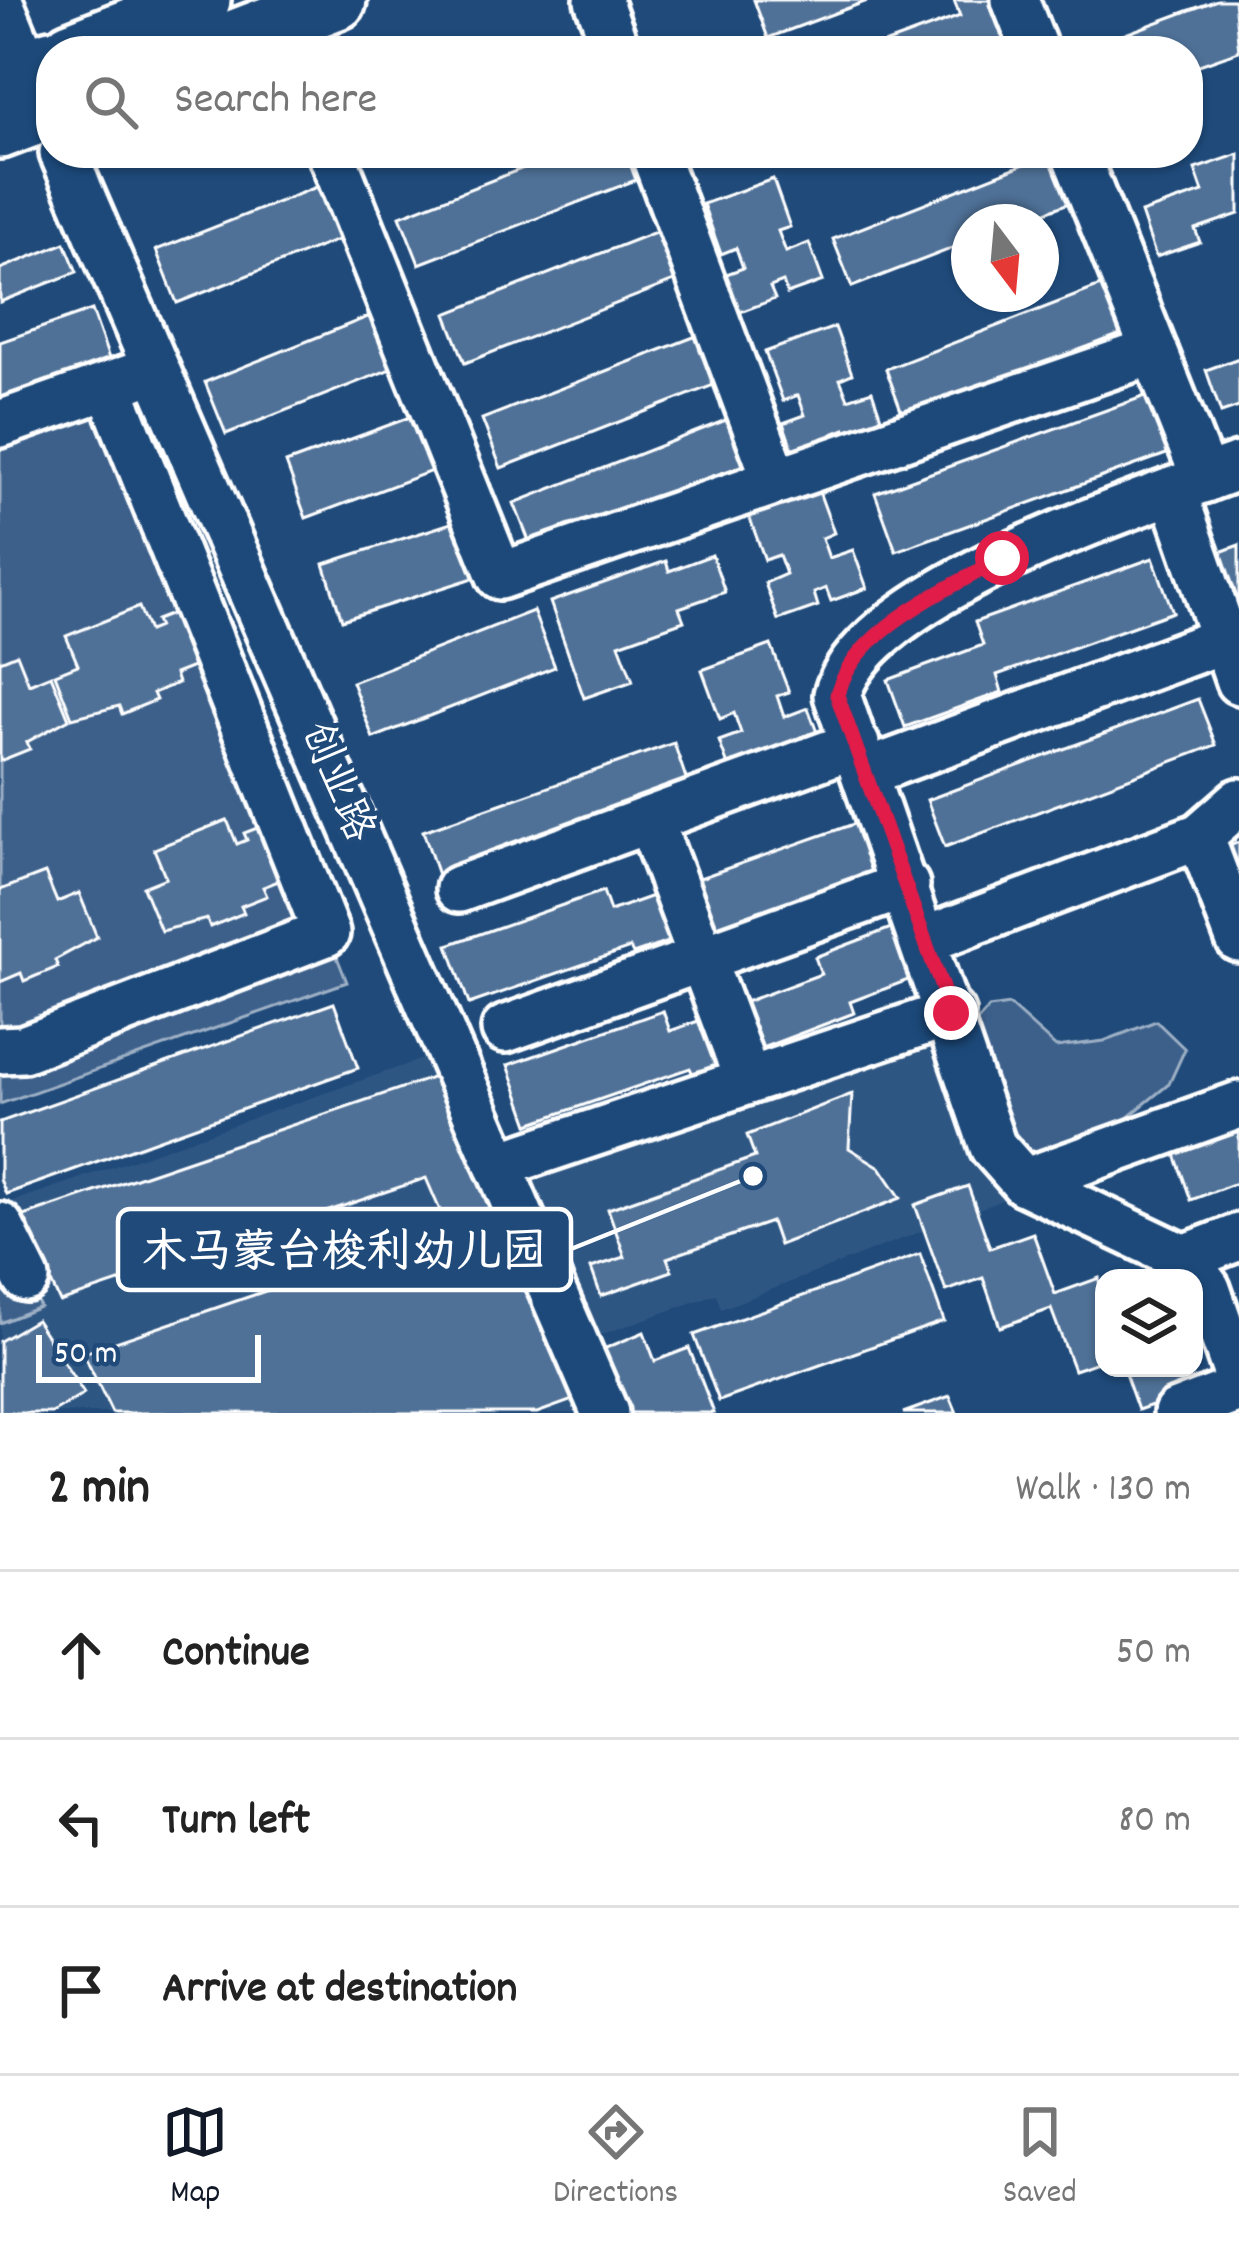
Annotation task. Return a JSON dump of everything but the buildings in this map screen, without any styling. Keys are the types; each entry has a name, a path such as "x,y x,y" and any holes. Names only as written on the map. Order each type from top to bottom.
{"main road":[{"path":"142,36 201,0"},
{"path":"286,36 337,0"}],"street":[{"path":"598,0 611,36"},
{"path":"1015,0 1029,36"},
{"name":"创业路","path":"0,3 36,88"},
{"name":"创业路","path":"70,168 604,1413"},
{"path":"338,168 500,576 1154,351"},
{"path":"660,168 776,481"},
{"path":"459,890 650,820 1234,652 1205,479 1081,168"},
{"path":"0,424 156,369"},
{"path":"0,1050 23,1049 326,933 109,386"},
{"path":"1205,479 1002,558 888,626 843,673 837,695 951,1013 993,1147 1024,1182 1184,1258 1207,1289 1239,1380"},
{"path":"925,940 1199,836 1239,802"},
{"path":"650,820 748,1082"},
{"path":"1199,836 1239,939"},
{"path":"505,1029 906,885"},
{"path":"498,1166 951,1013"},
{"path":"1024,1182 1239,1105"},
{"path":"0,1226 26,1278"},
{"path":"1184,1258 1239,1238"},
{"path":"1178,1413 1239,1389"}],"shaded area":[{"path":"109,386 347,982 0,1104 0,424"},
{"path":"1009,1005 1056,1047 1104,1041 1156,1021 1185,1049 1169,1084 1084,1153 1025,1150 1002,1122 988,1092 975,1024 989,1008"},
{"path":"951,1013 1010,1197 721,1309 716,1294 575,1344 498,1165"},
{"path":"431,1056 586,1413 0,1413 0,1323 40,1307 0,1226 0,1206"},
{"path":"0,1226 40,1307 0,1323"}],"place":[{"name":"木马蒙台梭利幼儿园","path":"753,1176"}],"route":[{"path":"951,1013 837,695 843,673 888,626 1002,558"}]}
